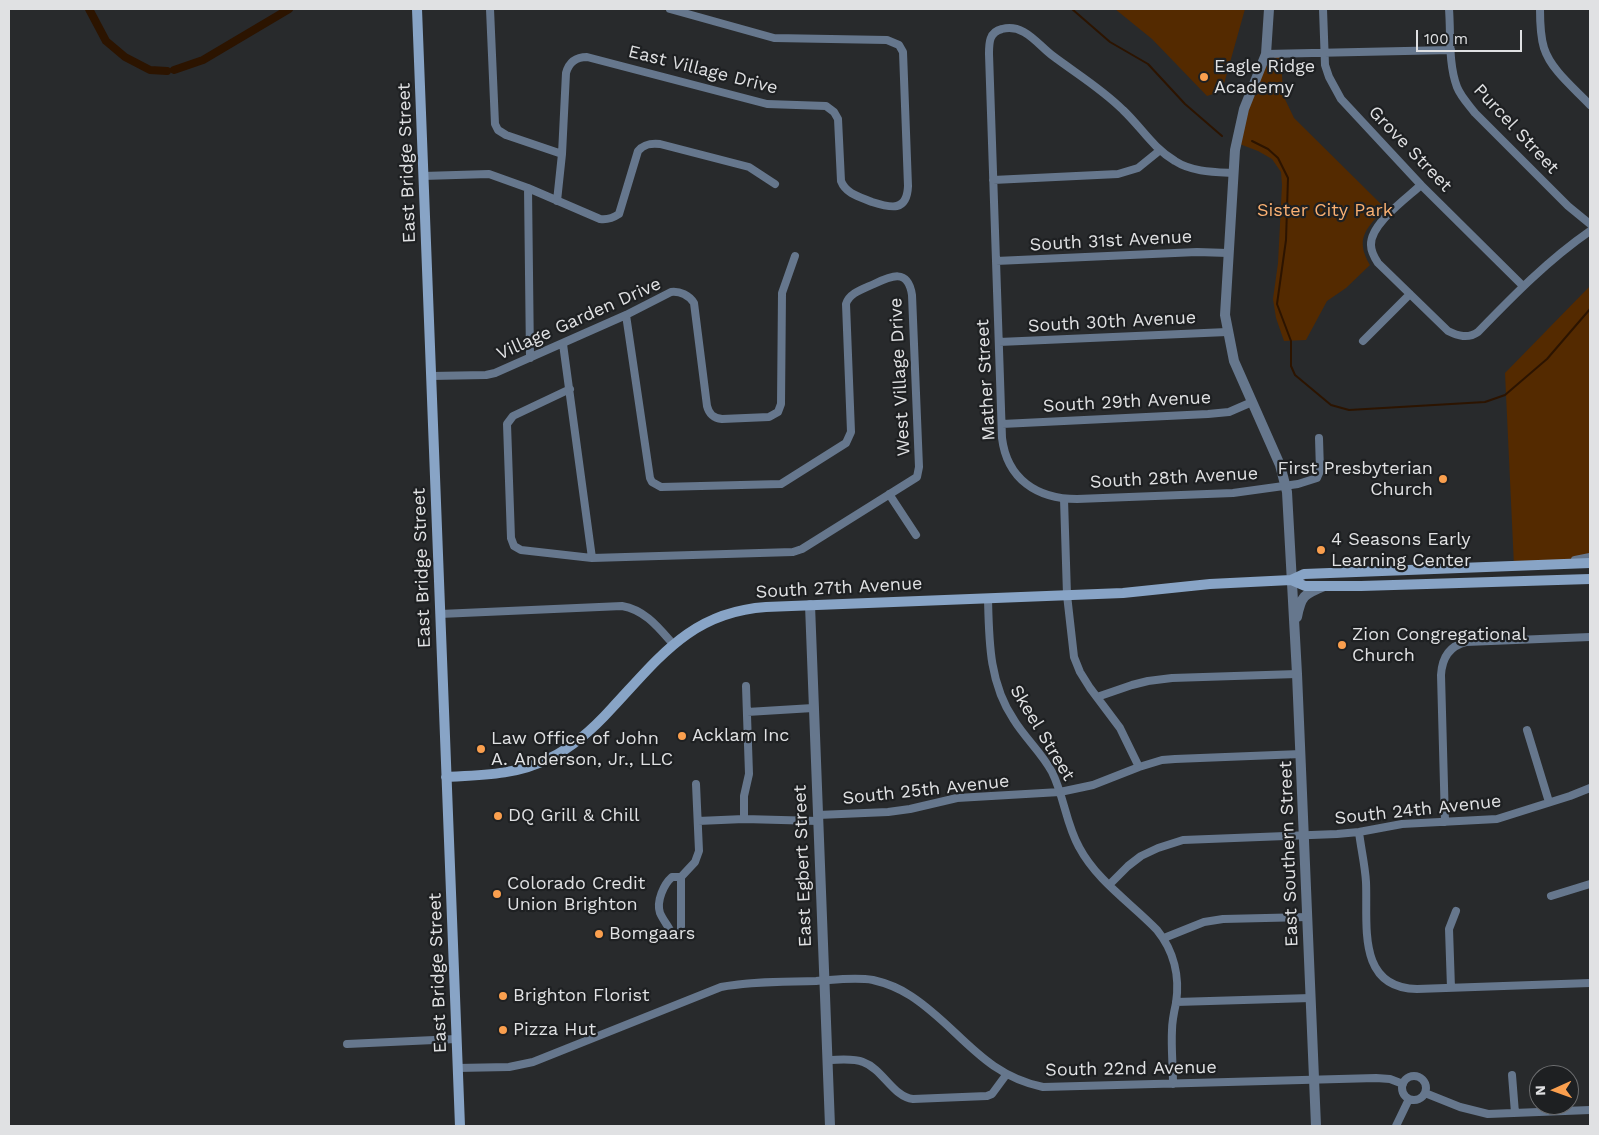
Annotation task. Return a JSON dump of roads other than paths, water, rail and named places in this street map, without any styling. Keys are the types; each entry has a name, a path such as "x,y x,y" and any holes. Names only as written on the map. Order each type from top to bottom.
{"main road":[{"name":"East Bridge Street","path":"417,9 460,1126"},
{"name":"South 27th Avenue","path":"446,777 512,772 542,762 562,752 587,734 673,644 697,627 728,613 757,607 1123,594 1210,584 1291,580 1304,574 1590,563"},
{"name":"South 27th Avenue","path":"1291,580 1305,586 1325,586 1590,579"}],"street":[{"path":"490,9 495,124 498,130 506,135 562,154"},
{"name":"East Village Drive","path":"557,201 562,154 566,73 575,59 587,57 767,104 826,106 834,112 838,119 841,181 844,189 852,194 888,207 898,206 905,201 908,186 904,61 903,52 899,45 887,40 774,38 670,9"},
{"name":"East Southern Street","path":"1269,9 1266,54 1244,109 1235,150 1225,298 1227,332 1234,361 1278,459 1285,484 1288,510 1301,754 1316,1126"},
{"name":"Grove Street","path":"1323,9 1325,65 1341,99 1421,185 1523,286"},
{"name":"Purcel Street","path":"1450,9 1451,50 1454,75 1458,88 1475,113 1568,206 1590,224"},
{"path":"1540,9 1544,49 1555,68 1590,105"},
{"name":"Mather Street","path":"1064,499 1038,492 1018,476 1005,453 998,342 990,40 996,32 1003,28 1022,30 1122,108 1159,151"},
{"path":"1266,54 1451,50"},
{"path":"424,176 490,174 600,219 613,218 621,211 638,152 644,146 657,143 749,167 775,184"},
{"path":"993,180 1118,174 1138,168 1159,151 1177,163 1197,170 1234,173"},
{"path":"1421,185 1378,225 1371,239 1370,246 1378,263 1448,331 1458,336 1468,336 1478,332 1523,286 1570,245 1590,231"},
{"path":"528,188 530,358"},
{"name":"South 31st Avenue","path":"996,261 1197,252 1228,253"},
{"name":"Village Garden Drive","path":"431,376 486,375 495,373 563,344 671,292 677,292 686,295 694,303 707,406 710,414 717,419 769,417 778,412 780,404 782,293 795,256"},
{"name":"West Village Drive","path":"570,389 520,412 508,420 511,538 514,546 521,550 592,558 797,552 915,478 919,471 913,304 911,288 901,277 891,276 853,294 847,300 850,436 846,443 778,484 661,488 652,482 626,315"},
{"path":"1363,341 1410,294"},
{"name":"South 30th Avenue","path":"998,342 1227,332"},
{"path":"563,344 592,558"},
{"name":"South 29th Avenue","path":"1002,424 1208,414 1229,412 1252,402"},
{"name":"South 28th Avenue","path":"1064,499 1233,493 1285,484 1298,484 1317,478 1320,471 1319,438"},
{"path":"889,494 916,535"},
{"path":"1064,499 1067,595 1074,657 1080,672 1120,728 1139,767"},
{"path":"1551,564 1590,557"},
{"path":"1295,633 1302,599 1310,592 1325,586"},
{"name":"Skeel Street","path":"988,598 991,658 997,687 1013,719 1051,771 1078,846 1089,863 1109,885 1164,938 1175,967 1177,988 1172,1030 1173,1084"},
{"name":"East Egbert Street","path":"810,605 830,1126"},
{"path":"440,614 622,606 643,613 673,644"},
{"path":"1445,822 1441,675 1442,664 1447,652 1456,645 1472,641 1590,637"},
{"path":"1441,646 1447,652"},
{"path":"1097,697 1132,685 1164,679 1297,674"},
{"path":"744,819 744,796 749,774 746,686"},
{"path":"747,712 813,708"},
{"path":"1527,730 1549,802"},
{"name":"South 25th Avenue","path":"698,821 818,818 888,812 957,798 1060,792 1093,785 1162,760 1301,754"},
{"path":"681,877 672,877 666,882 660,901 660,912 672,934 680,934 682,930 681,877 697,858 699,851 696,784"},
{"name":"South 24th Avenue","path":"1109,885 1141,856 1175,842 1195,839 1359,832 1402,824 1497,819 1590,788"},
{"path":"1359,832 1366,881 1368,949 1373,965 1382,977 1395,985 1409,989 1590,983"},
{"path":"1551,896 1590,884"},
{"path":"1451,988 1449,929 1456,911"},
{"path":"1164,938 1204,922 1223,919 1308,917"},
{"path":"1376,984 1382,977"},
{"name":"South 22nd Avenue","path":"457,1068 509,1068 533,1062 721,987 754,983 871,980 902,990 924,1005 982,1058 1006,1075 1029,1084 1053,1088 1376,1078 1390,1079 1403,1084"},
{"path":"1176,1002 1311,998"},
{"path":"347,1044 456,1039"},
{"path":"828,1060 856,1060 869,1064 904,1096 914,1099 987,1096 992,1094 1006,1075"},
{"path":"1512,1075 1515,1113"},
{"path":"1411,1077 1419,1077 1425,1082 1425,1093 1420,1099 1409,1099 1403,1094 1403,1084 1411,1077"},
{"path":"1425,1093 1472,1111 1488,1114 1590,1110"},
{"path":"1396,1126 1409,1099"}],"waterway":[{"path":"89,9 106,41 125,57 150,70 167,71"},
{"path":"174,70 203,60 289,9"},
{"path":"1072,9 1110,42 1148,64 1185,104 1222,136"},
{"path":"1252,141 1268,149 1278,158 1288,178 1286,240 1277,304 1291,341 1291,366 1295,375 1331,405 1349,410 1485,402 1505,395 1547,359 1590,309"}],"place":[{"name":"Eagle Ridge Academy","path":"1204,77"},
{"name":"First Presbyterian Church","path":"1443,479"},
{"name":"4 Seasons Early Learning Center","path":"1321,550"},
{"name":"Zion Congregational Church","path":"1342,645"},
{"name":"Acklam Inc","path":"682,736"},
{"name":"Law Office of John A. Anderson, Jr., LLC","path":"481,749"},
{"name":"DQ Grill & Chill","path":"498,816"},
{"name":"Colorado Credit Union Brighton","path":"497,894"},
{"name":"Bomgaars","path":"599,934"},
{"name":"Brighton Florist","path":"503,996"},
{"name":"Pizza Hut","path":"503,1030"}],"park label":[{"name":"Sister City Park","path":"1325,211"}]}
